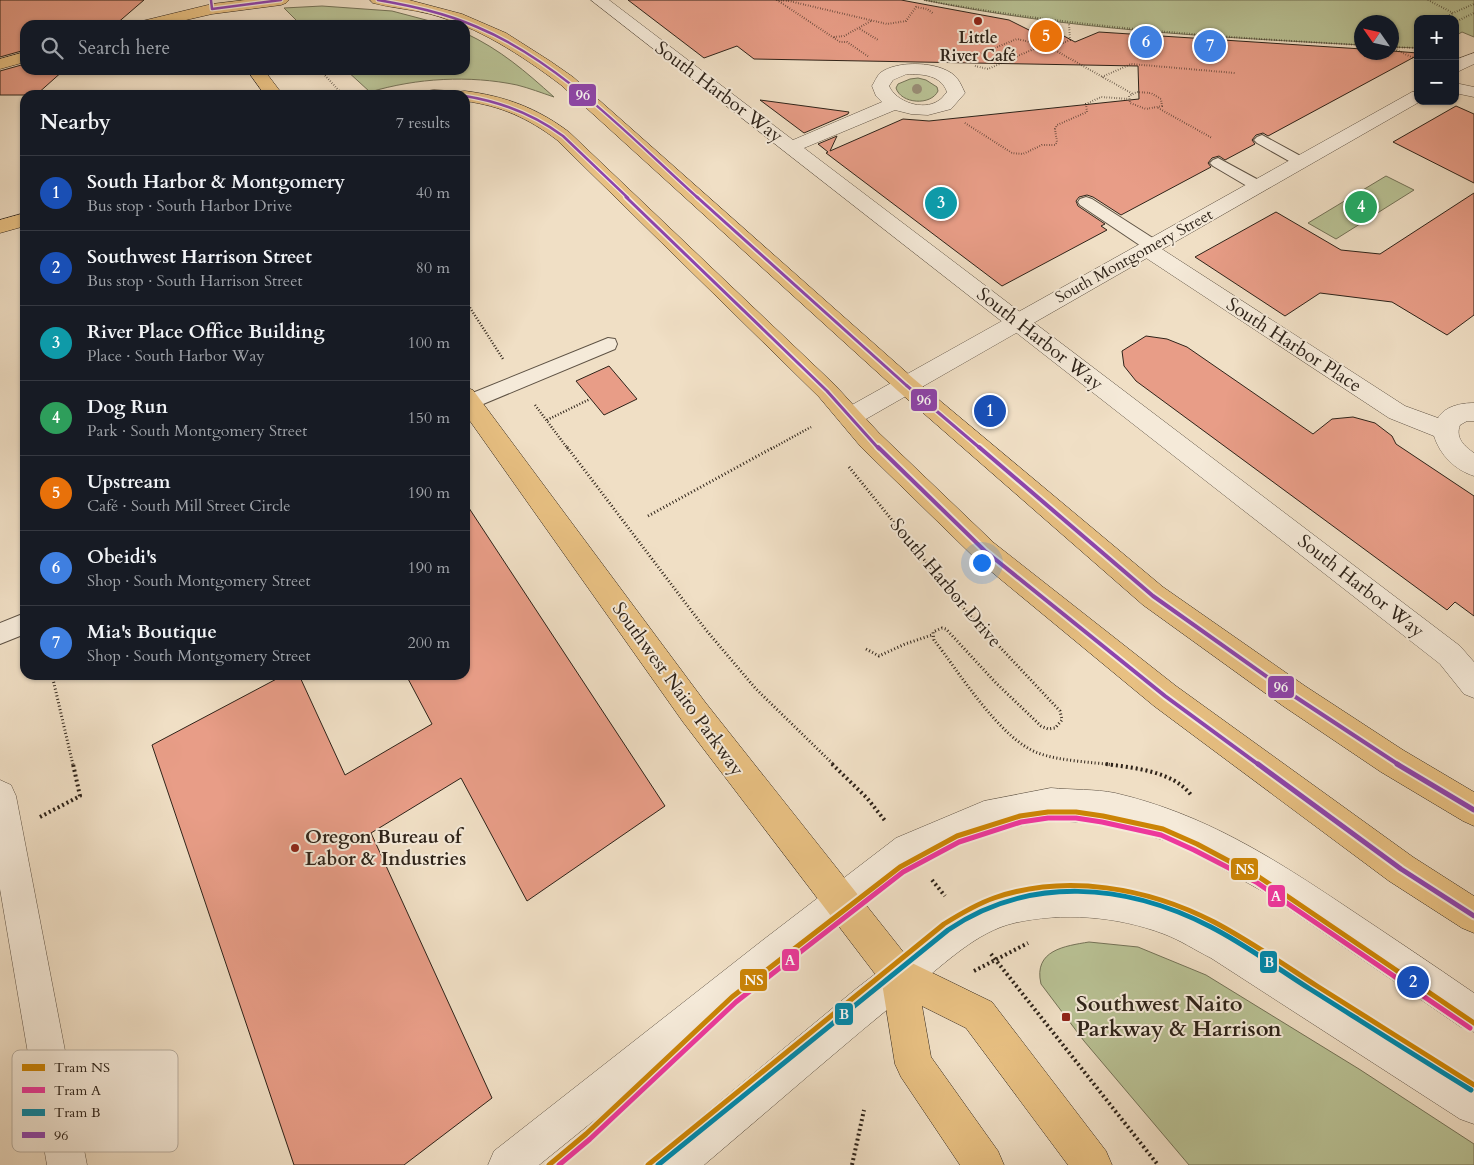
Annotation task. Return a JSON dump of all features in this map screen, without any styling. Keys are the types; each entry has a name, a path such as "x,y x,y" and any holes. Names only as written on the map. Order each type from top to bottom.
{"main road":[{"path":"184,0 211,4 282,0"},
{"path":"378,0 433,9 467,20"},
{"path":"211,4 220,20"},
{"path":"160,20 211,4"},
{"path":"470,21 488,29 535,57 574,87 906,385 1152,596 1294,696 1392,761 1474,810"},
{"path":"0,64 20,58"},
{"path":"259,75 270,90"},
{"path":"470,97 502,102 520,108 563,136 828,391 870,440 985,551 1100,646 1401,869 1474,916"},
{"path":"0,227 20,221"},
{"name":"Southwest Naito Parkway","path":"470,403 694,712 899,976 979,1015 1092,1165"},
{"name":"Southwest Naito Parkway","path":"899,976 914,1064 984,1165"}],"street":[{"name":"South Harbor Way","path":"599,0 1450,654 1474,684"},
{"path":"1459,66 1474,58"},
{"path":"905,69 920,69 934,72 946,77 954,85 956,93 952,101 941,107 917,110 893,104 884,98 880,91 880,84 884,77 893,72 905,69"},
{"path":"1459,89 1474,92"},
{"name":"South Montgomery Street","path":"850,417 1414,98"},
{"path":"792,147 893,104"},
{"name":"South Harbor Place","path":"1150,247 1396,412 1446,431"},
{"path":"1474,412 1464,412 1450,419 1446,431 1450,446 1465,461 1474,466"},
{"path":"0,796 46,1050"},
{"path":"508,1165 840,900 908,850 961,826 1006,812 1051,804 1113,809 1158,820 1187,831 1232,854 1276,880 1474,1014"},
{"path":"674,1165 899,976 968,925 1004,910 1026,904 1062,899 1096,901 1126,906 1160,915 1224,946 1474,1105"},
{"path":"65,1152 67,1165"}],"lane":[{"path":"1262,140 1302,162"},
{"path":"1218,163 1258,186"},
{"path":"1086,202 1150,247"},
{"path":"470,398 608,344"},
{"path":"0,634 20,625"}],"path":[{"path":"893,72 847,42 840,42 776,0 788,1 887,24 906,21 916,7 934,14"},
{"path":"924,0 1069,24 1131,30 1354,44"},
{"path":"1428,0 1453,13"},
{"path":"1450,15 1474,4"},
{"path":"1459,20 1474,13"},
{"path":"834,38 860,29 872,21"},
{"path":"1040,38 1037,37 1036,33 1042,31 1054,35 1055,38 1050,40 1040,38 1030,42 1017,39 970,58 974,66 988,69 1034,49 1051,48 1070,40 1069,24"},
{"path":"860,29 878,40"},
{"path":"1030,42 1034,49"},
{"path":"1399,47 1414,48"},
{"path":"1051,48 1133,94"},
{"path":"1399,50 1414,58"},
{"path":"1102,77 1131,64 1236,72"},
{"path":"325,75 338,90"},
{"path":"1137,92 1151,93 1161,99 1162,106 1154,110 1140,109 1130,103 1129,99 1129,96 1137,92"},
{"path":"941,107 1012,153 1023,154 1042,145 1055,145 1057,142 1055,129 1057,126 1087,112 1086,104 1101,97 1129,99"},
{"path":"1158,108 1216,141"},
{"path":"470,308 517,381 706,630 756,689 862,793 888,823"},
{"path":"547,420 590,399"},
{"path":"648,516 811,427"},
{"name":"South Harbor Drive","path":"847,464 965,610 1055,705 1060,712 1062,720 1059,725 1048,729 1041,726 996,683 946,629 937,629 932,635"},
{"path":"866,649 879,656 904,644 932,635 998,722 1023,745 1041,754 1131,768 1177,781 1186,786 1191,792 1192,799 1187,831"},
{"path":"7,834 80,796 53,680"},
{"path":"996,961 1158,1165"},
{"path":"852,1165 864,1110"}],"green space":[{"path":"924,0 1474,0 1474,37 1462,32 1459,34 1459,15 1414,15 1414,48 1399,47 1399,15 1354,15 1354,45 1142,31 1032,19"},
{"path":"322,6 392,11 426,20 296,20 284,8"},
{"path":"470,36 512,62 554,97 517,85 462,79 425,81 368,90 351,75 470,75"},
{"path":"918,78 926,80 937,87 938,91 934,96 923,101 916,101 910,100 899,93 896,88 898,84"},
{"path":"1386,176 1414,190 1336,239 1308,223"},
{"path":"1089,942 1138,947 1206,975 1359,1069 1474,1144 1474,1165 1189,1165 1084,1041 1041,984 1040,973 1046,957 1061,948"}],"building":[{"path":"0,0 144,0 121,20 20,20 20,51 0,57"},
{"path":"628,0 901,0 1009,20 1031,31 1039,28 1051,29 1075,42 1099,32 1354,48 1354,60 1399,60 1399,52 1414,53 1414,57 1268,136 1263,133 1256,135 1252,140 1255,144 1225,160 1219,156 1212,158 1208,163 1211,167 1121,215 1093,197 1087,195 1079,197 1076,201 1078,206 1105,224 1101,226 1107,230 1002,286 826,153 828,152 818,144 837,136 830,151 903,119 929,121 1139,99 1138,66 754,59 737,46 704,58"},
{"path":"20,65 20,75 58,75 42,90 20,90 20,95 0,95 0,71"},
{"path":"760,100 849,112 804,133"},
{"path":"1456,106 1474,114 1474,183 1393,142"},
{"path":"1474,193 1474,315 1447,335 1392,302 1320,293 1285,316 1195,257 1276,212 1341,250 1380,254"},
{"path":"1146,336 1167,339 1187,347 1313,434 1332,419 1353,417 1375,423 1392,436 1396,444 1474,496 1474,616 1455,602 1447,610 1136,381 1124,366 1122,351"},
{"path":"609,366 637,399 604,415 576,381"},
{"path":"470,510 665,806 527,901 461,778 371,833 492,1098 404,1165 294,1165 152,745 275,680 301,680 345,775 432,724 409,680 470,680"}],"tram line":[{"name":"NS","path":"549,1165 586,1134 732,997 900,867 957,836 1020,816 1048,812 1076,812 1103,816 1163,829 1197,844 1259,877 1474,1023"},
{"name":"A","path":"559,1165 590,1139 736,1002 903,872 959,842 1021,822 1048,818 1076,818 1102,822 1161,835 1194,850 1256,882 1470,1028"},
{"name":"NS","path":"648,1165 944,924 994,898 1044,886 1097,886 1123,890 1174,904 1197,914 1242,938 1474,1085"},
{"name":"B","path":"658,1165 948,930 991,905 1022,896 1046,892 1072,891 1122,896 1147,902 1194,919 1239,943 1471,1090"}],"transit line":[{"name":"96","path":"211,0 212,9 281,0"},
{"name":"96","path":"378,0 432,11 459,20"},
{"name":"96","path":"470,24 521,50 567,81 906,385 1153,596 1294,696 1392,761 1474,810"},
{"name":"96","path":"470,97 517,109 563,136 827,391 870,440 985,551 1165,696 1401,869 1474,916"}],"place":[{"name":"Little River Café","path":"978,21"},
{"name":"Upstream","path":"1046,36"},
{"name":"Obeidi's","path":"1146,42"},
{"name":"Mia's Boutique","path":"1210,46"},
{"name":"River Place Office Building","path":"941,203"},
{"name":"Dog Run","path":"1361,207"},
{"name":"South Harbor & Montgomery","path":"990,411"},
{"name":"Oregon Bureau of Labor & Industries","path":"295,848"},
{"name":"Southwest Harrison Street","path":"1413,982"},
{"name":"Southwest Naito Parkway & Harrison","path":"1066,1017"}]}
